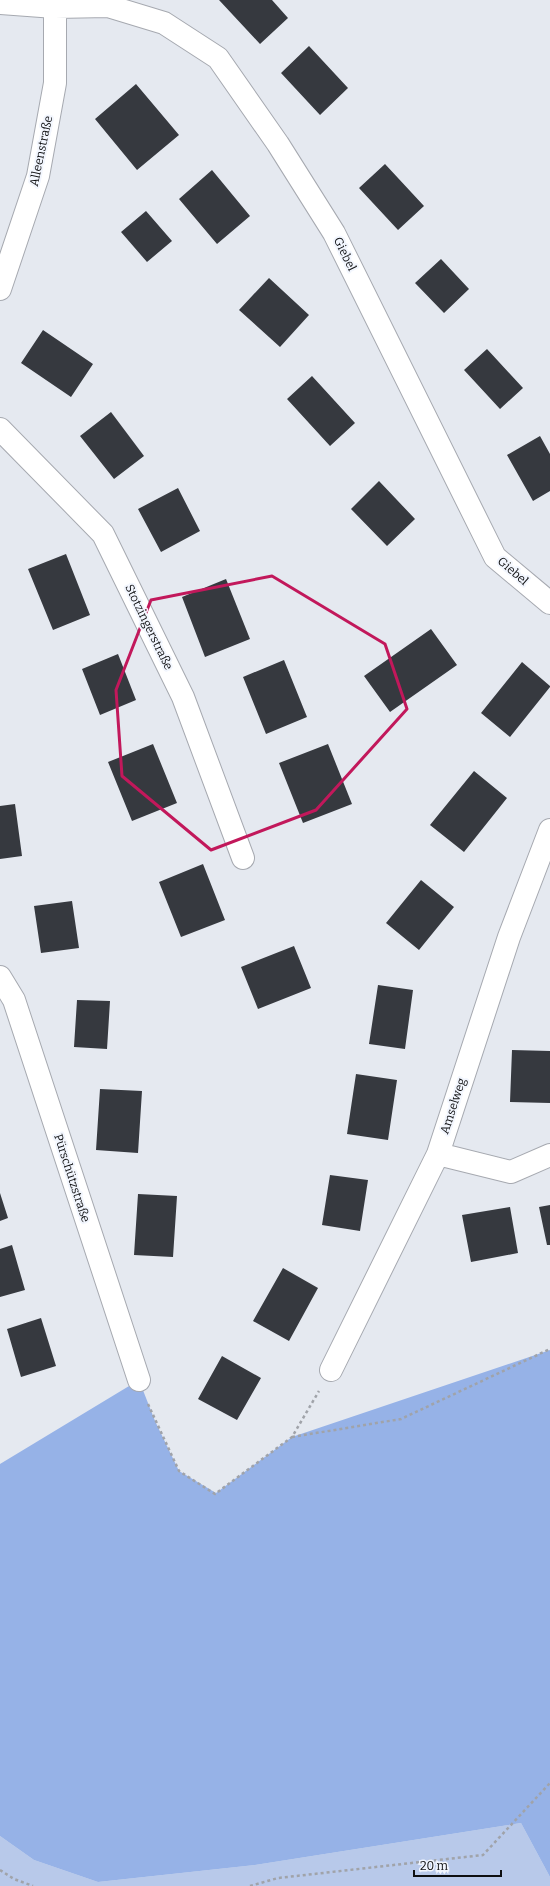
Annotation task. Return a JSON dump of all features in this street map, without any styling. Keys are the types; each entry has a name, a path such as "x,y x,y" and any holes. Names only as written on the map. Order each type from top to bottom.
{"street":[{"name":"Giebel","path":"0,3 56,7 108,6 164,23 218,58 278,144 334,233 496,557 550,603"},
{"name":"Alleenstraße","path":"0,289 38,176 55,83 56,7"},
{"name":"Stotzingerstraße","path":"0,429 103,534 183,697 243,858"},
{"name":"Amselweg","path":"331,1370 438,1154 509,937 550,830"},
{"name":"Pürschützstraße","path":"0,977 14,1000 139,1380"},
{"path":"438,1154 511,1172 550,1156"}],"path":[{"path":"292,1437 401,1419 550,1349"},
{"path":"139,1380 155,1421 179,1471 215,1494 292,1437 331,1370"},
{"path":"250,1886 278,1878 483,1855 550,1783"},
{"path":"0,1870 14,1879 33,1886"}],"highlighted area":[{"path":"272,576 385,644 407,709 316,810 211,850 122,776 116,690 151,600"}],"shaded area":[{"path":"550,1350 550,1877 521,1823 255,1865 98,1882 34,1860 0,1836 0,1464 139,1380 155,1421 179,1471 216,1493 292,1437"},
{"path":"521,1823 550,1877 550,1886 0,1886 0,1836 34,1860 98,1882 255,1865"}],"building":[{"path":"219,0 272,0 288,18 260,44"},
{"path":"309,46 348,88 320,115 281,73"},
{"path":"136,84 179,135 137,170 95,119"},
{"path":"385,164 424,206 398,230 359,188"},
{"path":"212,170 250,216 217,244 179,199"},
{"path":"146,211 172,241 147,262 121,232"},
{"path":"441,259 469,289 444,313 415,283"},
{"path":"269,278 309,315 280,347 239,310"},
{"path":"43,330 93,364 71,397 21,363"},
{"path":"487,349 523,388 500,409 464,370"},
{"path":"312,376 355,423 330,446 287,399"},
{"path":"111,412 144,456 114,479 80,436"},
{"path":"540,436 550,454 550,491 533,501 507,455"},
{"path":"379,481 415,519 387,546 351,509"},
{"path":"178,488 200,531 161,552 138,509"},
{"path":"66,554 90,615 53,630 28,569"},
{"path":"226,579 250,639 205,657 182,597"},
{"path":"431,629 457,665 390,712 364,676"},
{"path":"118,654 136,700 100,715 82,669"},
{"path":"284,660 307,717 266,734 243,677"},
{"path":"522,662 550,687 510,737 481,713"},
{"path":"153,744 177,803 132,821 108,762"},
{"path":"328,744 352,804 303,823 279,763"},
{"path":"474,771 507,798 464,852 430,825"},
{"path":"15,804 22,856 0,859 0,806"},
{"path":"203,864 225,920 181,937 159,882"},
{"path":"421,880 454,907 419,950 386,923"},
{"path":"72,901 79,948 41,953 34,906"},
{"path":"294,946 311,988 258,1009 241,967"},
{"path":"378,985 413,990 405,1049 369,1044"},
{"path":"77,1000 110,1001 107,1049 74,1047"},
{"path":"512,1050 550,1051 550,1103 510,1102"},
{"path":"356,1074 397,1080 388,1140 347,1134"},
{"path":"100,1089 142,1091 138,1153 96,1150"},
{"path":"330,1175 368,1180 360,1231 322,1225"},
{"path":"0,1193 8,1218 0,1221"},
{"path":"138,1194 177,1196 173,1257 134,1255"},
{"path":"550,1205 550,1245 547,1245 539,1207"},
{"path":"510,1207 518,1253 471,1262 462,1215"},
{"path":"12,1245 25,1290 0,1297 0,1249"},
{"path":"283,1268 318,1288 289,1341 253,1321"},
{"path":"41,1318 56,1366 21,1377 7,1329"},
{"path":"222,1356 261,1378 237,1420 198,1399"}]}
